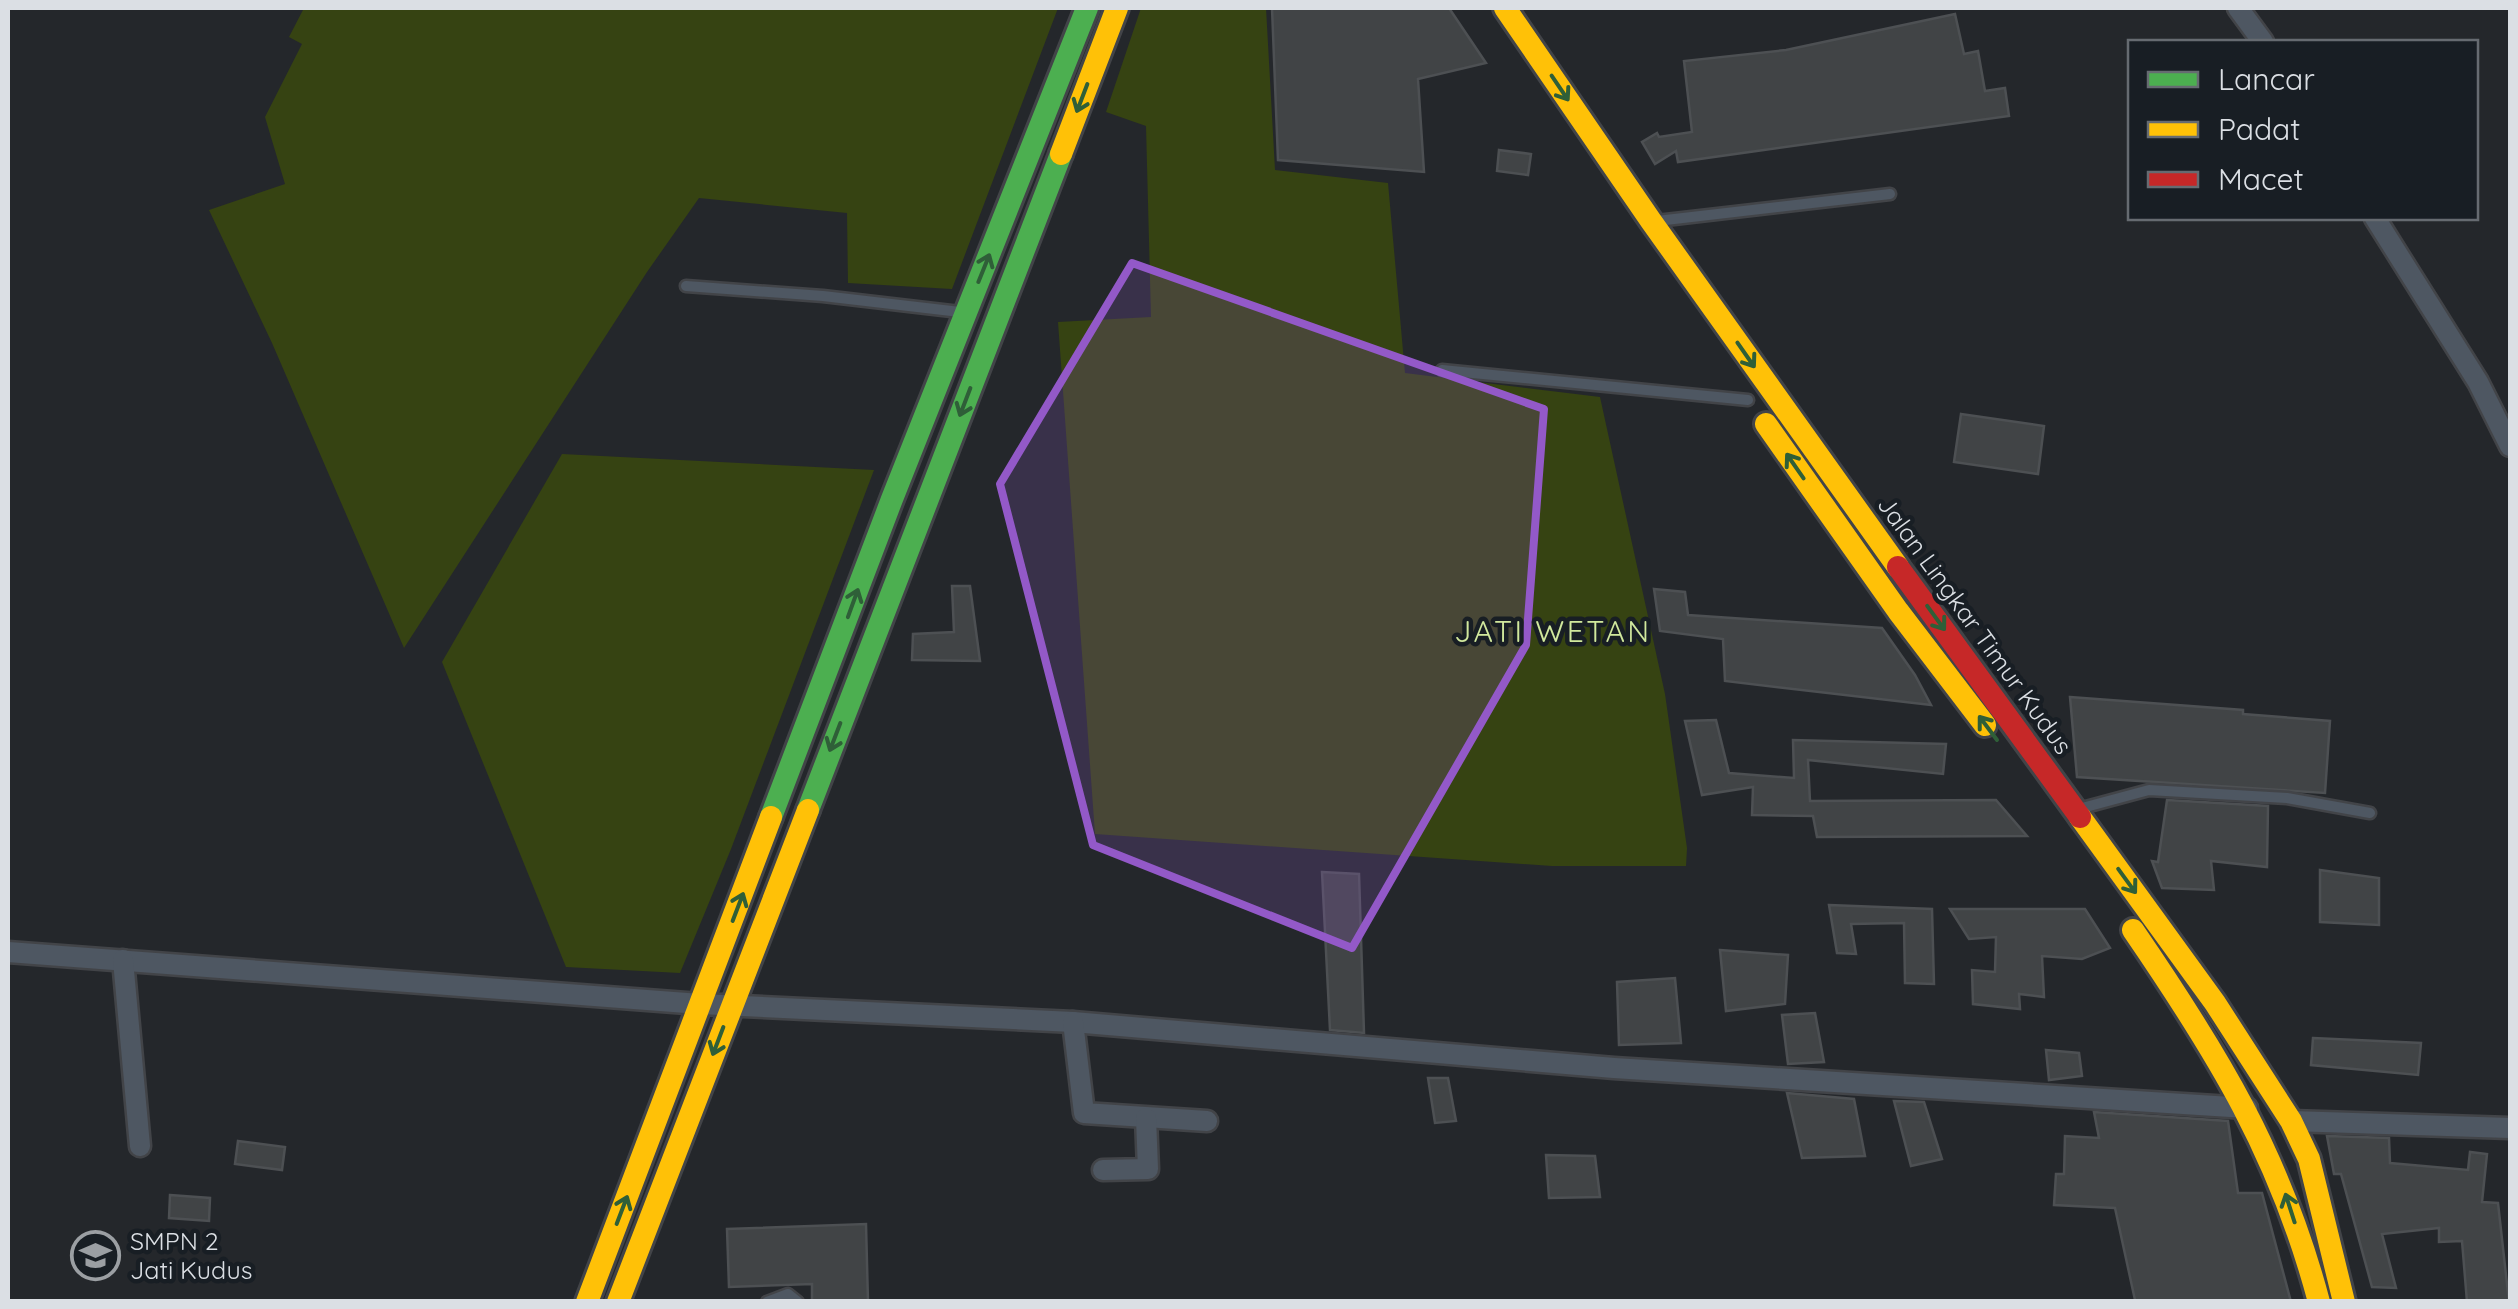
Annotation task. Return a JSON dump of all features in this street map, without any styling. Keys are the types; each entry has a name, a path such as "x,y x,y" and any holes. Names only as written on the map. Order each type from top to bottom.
{"main road":[{"path":"587,1302 966,313 1088,8"},
{"path":"618,1302 1117,8"},
{"path":"1479,8 1682,304"},
{"name":"Jalan Lingkar Timur Kudus","path":"1506,8 1651,222 2215,1003 2291,1121 2309,1158 2344,1302"},
{"name":"Jalan Lingkar Timur Kudus","path":"1726,368 1898,611 2059,822 2194,1019 2277,1168 2318,1302"}],"street":[{"path":"2238,8 2262,40"},
{"path":"2377,220 2478,382 2510,446"},
{"path":"8,952 700,1004 1073,1022 1614,1068 2247,1108"},
{"path":"123,960 140,1146"},
{"path":"1073,1022 1084,1113 1206,1122"},
{"path":"1103,1170 1148,1169 1146,1118"},
{"path":"2291,1121 2510,1128"}],"lane":[{"path":"1651,222 1890,194"},
{"path":"686,286 823,296 966,313"},
{"path":"1442,370 1748,400"},
{"path":"2076,810 2150,790 2287,798 2370,813"},
{"path":"767,1302 788,1294 798,1302"}],"highlighted area":[{"path":"1132,263 1544,409 1526,645 1352,948 1093,845 1000,484"}],"green space":[{"path":"304,8 1058,8 952,289 848,283 847,213 699,198 404,648 272,343 209,210 285,184 265,117 302,44 289,37"},
{"path":"1141,8 1266,8 1275,170 1388,183 1405,373 1600,397 1665,694 1687,848 1686,866 1552,866 1095,834 1058,322 1151,317 1146,126 1106,112"},
{"path":"562,454 874,470 680,973 566,967 442,662"}],"building":[{"path":"1272,8 1449,8 1486,63 1418,79 1424,172 1278,160"},
{"path":"1955,14 1964,54 1978,51 1985,91 2005,88 2009,116 1678,162 1676,151 1655,164 1642,142 1657,133 1659,137 1692,132 1684,61 1786,50"},
{"path":"1499,150 1531,154 1528,175 1497,171"},
{"path":"1961,414 2044,426 2038,474 1954,462"},
{"path":"952,586 970,586 980,661 912,660 913,634 954,632"},
{"path":"1654,589 1685,592 1688,615 1882,628 1931,705 1725,681 1723,639 1660,631"},
{"path":"2070,697 2330,721 2325,793 2077,777"},
{"path":"1716,720 1729,773 1794,778 1793,740 1946,744 1943,774 1808,760 1810,801 1996,800 2027,836 1817,837 1813,816 1752,815 1753,787 1702,795 1685,721"},
{"path":"2167,800 2268,806 2267,867 2211,861 2214,890 2162,888 2152,861 2158,862"},
{"path":"2320,870 2379,878 2379,925 2320,922"},
{"path":"1322,872 1359,874 1364,1033 1330,1030"},
{"path":"1829,905 1932,909 1934,984 1905,983 1904,923 1851,924 1856,954 1837,953"},
{"path":"1950,909 2085,909 2110,948 2082,959 2042,956 2044,997 2019,994 2020,1009 1973,1004 1972,970 1995,972 1996,937 1969,939"},
{"path":"1720,950 1788,955 1785,1004 1726,1011"},
{"path":"1675,978 1681,1043 1619,1045 1617,982"},
{"path":"1815,1013 1824,1062 1788,1064 1782,1015"},
{"path":"2313,1038 2421,1043 2418,1075 2311,1065"},
{"path":"2046,1050 2079,1053 2082,1076 2049,1080"},
{"path":"1428,1078 1448,1078 1456,1121 1435,1123"},
{"path":"1787,1093 1854,1099 1865,1156 1802,1158"},
{"path":"1894,1101 1924,1102 1942,1159 1911,1166"},
{"path":"2094,1112 2228,1121 2238,1193 2262,1193 2291,1302 2135,1300 2115,1208 2054,1205 2056,1174 2064,1174 2065,1136 2099,1138"},
{"path":"2327,1136 2389,1138 2390,1163 2468,1170 2470,1152 2487,1154 2482,1202 2498,1203 2509,1302 2467,1302 2462,1241 2439,1242 2439,1228 2382,1234 2396,1288 2372,1287 2341,1174 2334,1174"},
{"path":"238,1141 285,1147 282,1170 235,1164"},
{"path":"1546,1155 1595,1156 1600,1197 1549,1198"},
{"path":"170,1195 210,1198 209,1221 169,1218"},
{"path":"866,1224 868,1302 812,1302 812,1284 729,1287 727,1229"}],"traffic: fast":[{"path":"771,817 1087,8"},
{"path":"808,810 1061,154"}],"traffic: slow":[{"path":"1061,154 1117,8"},
{"path":"1505,8 1651,221 1898,567"},
{"path":"1766,424 1898,611 1985,725"},
{"path":"618,1302 808,810"},
{"path":"587,1302 771,817"},
{"path":"2080,817 2215,1003 2291,1121 2309,1159 2344,1302"},
{"path":"2133,930 2243,1107 2285,1199 2319,1302"}],"traffic: jam":[{"path":"1898,567 2080,817"}],"place":[{"name":"SMPN 2 Jati Kudus","path":"95,1255"}],"district":[{"name":"JATI WETAN","path":"1553,632"}]}
